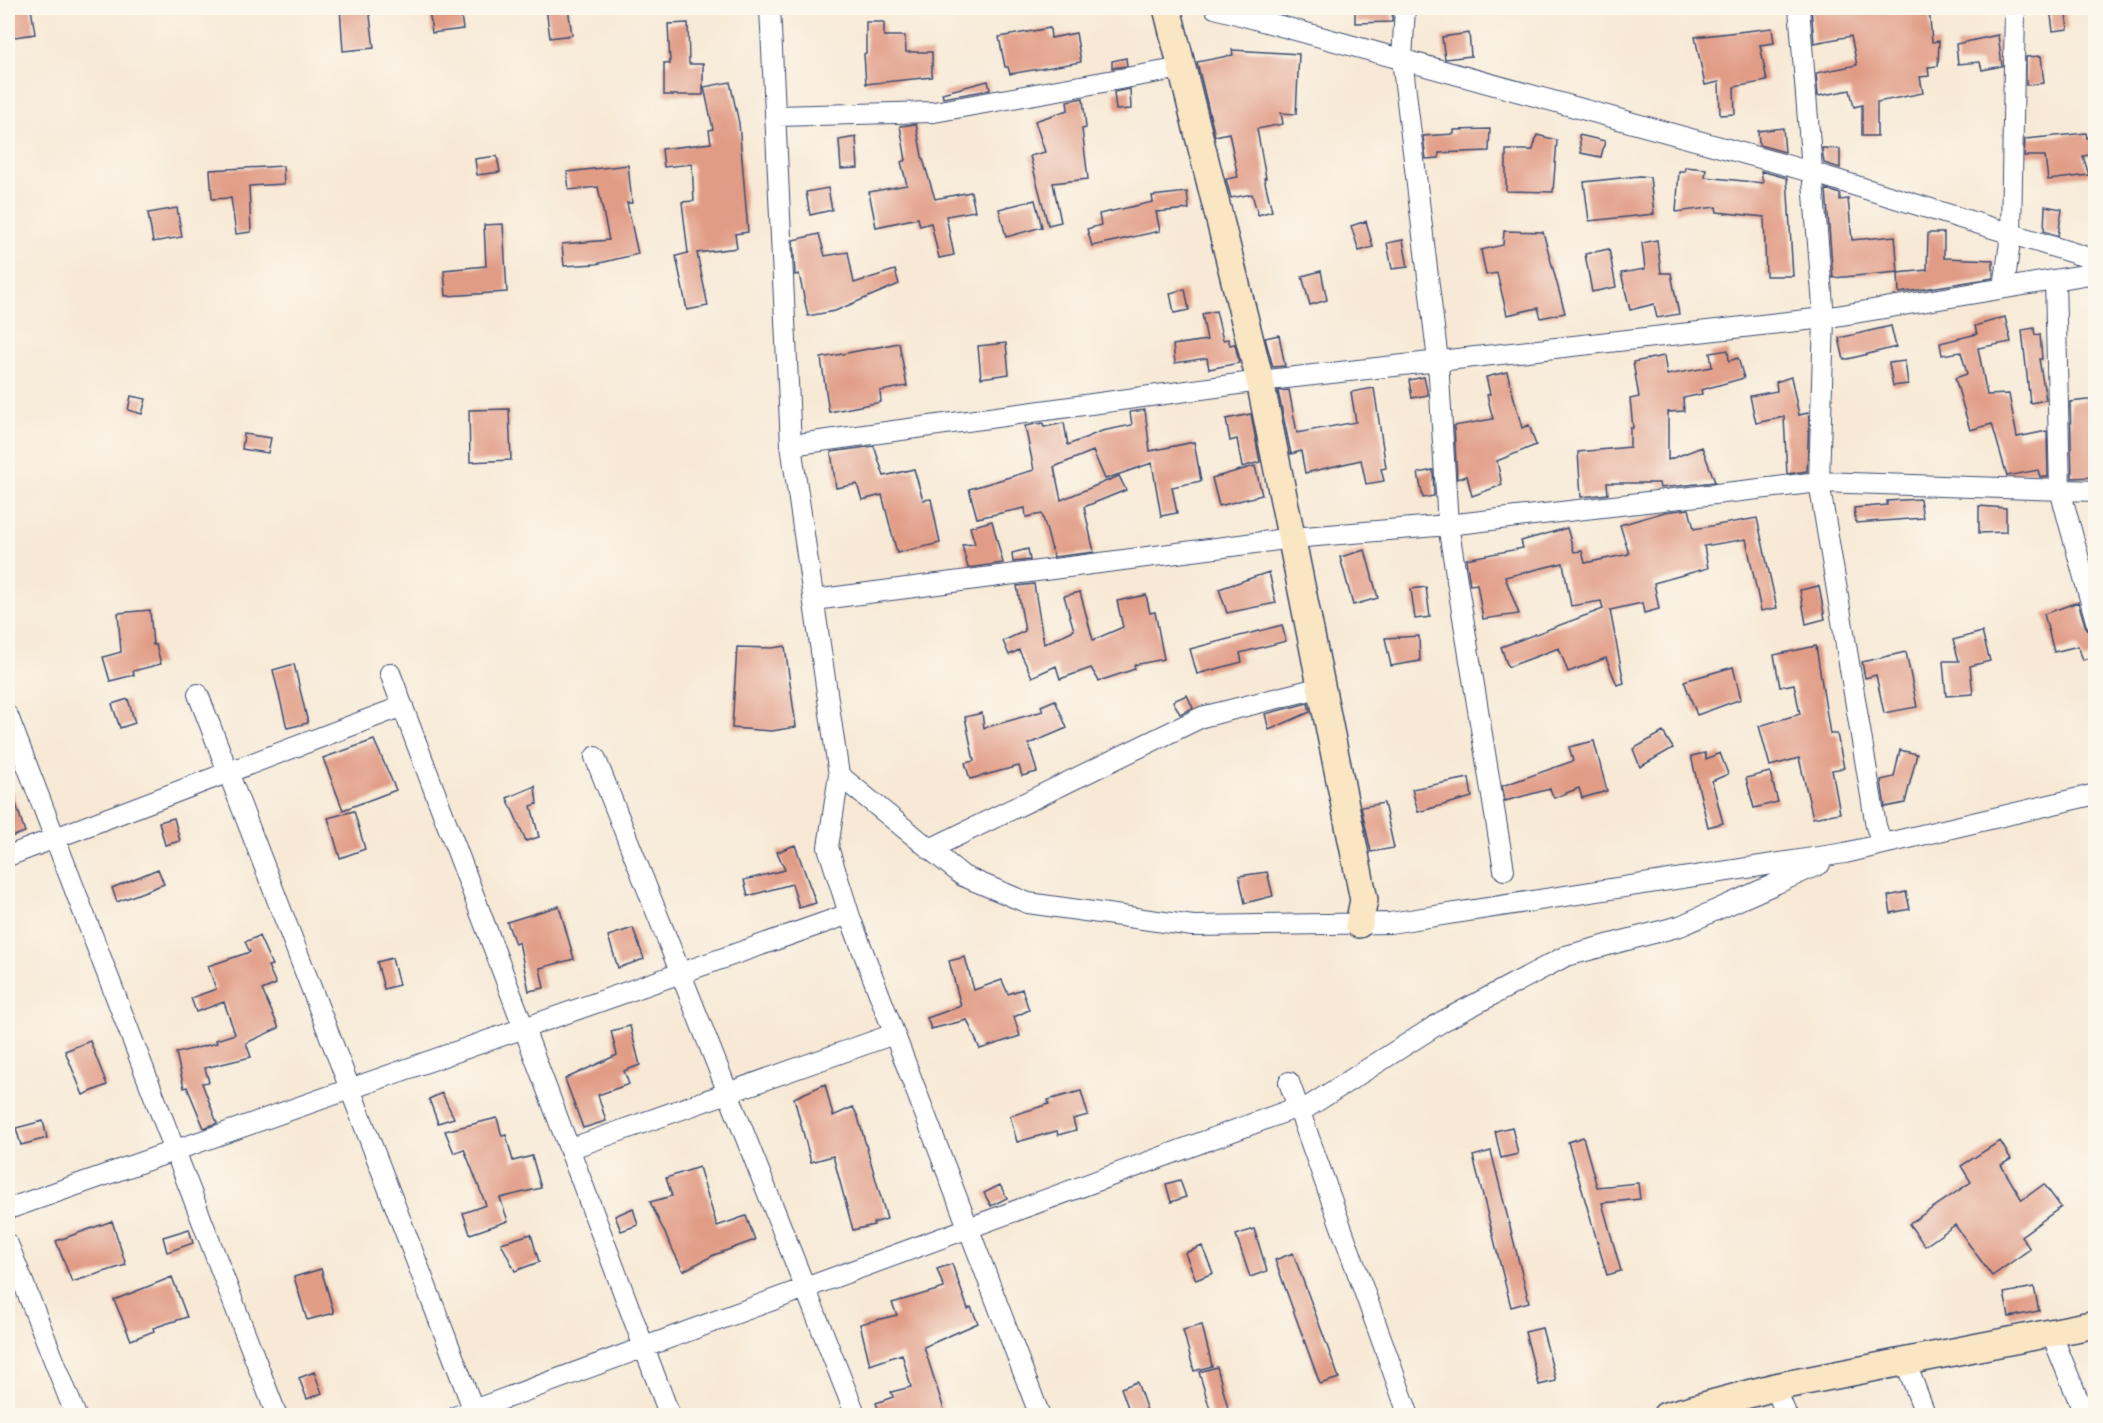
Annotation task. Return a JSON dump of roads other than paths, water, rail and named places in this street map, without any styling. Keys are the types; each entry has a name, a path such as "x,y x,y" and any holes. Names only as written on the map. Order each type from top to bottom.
{"street":[{"path":"770,8 791,445 839,775 828,847 849,914 1040,1416"},
{"path":"1167,8 1260,381 1293,538 1364,900 1359,924"},
{"path":"1215,8 1811,172 2096,260"},
{"path":"1405,8 1402,59 1438,361 1448,525 1504,870"},
{"path":"1798,8 1824,318 1819,482 1876,826 1882,844"},
{"path":"2004,288 2011,234 2014,8"},
{"path":"776,116 934,112 1182,68"},
{"path":"791,445 1260,381 1824,318 2096,273"},
{"path":"2055,280 2060,490 2096,621"},
{"path":"814,600 1293,538 1448,525 1819,482 2096,491"},
{"path":"390,674 670,1416"},
{"path":"930,849 1202,717 1322,687"},
{"path":"198,694 350,1088 469,1414 644,1347 1299,1109 1443,1021 1566,956 1680,926 1845,853"},
{"path":"8,856 403,706"},
{"path":"8,716 277,1416"},
{"path":"595,757 856,1416"},
{"path":"839,775 963,876 1028,903 1193,926 1390,923 1845,853 2096,794"},
{"path":"8,1209 849,914"},
{"path":"569,1149 894,1034"},
{"path":"1289,1082 1409,1416"},
{"path":"8,1244 76,1416"},
{"path":"1666,1416 1775,1387 2096,1324"},
{"path":"2051,1333 2085,1416"},
{"path":"1905,1361 1926,1416"},
{"path":"1775,1387 1786,1416"}]}
